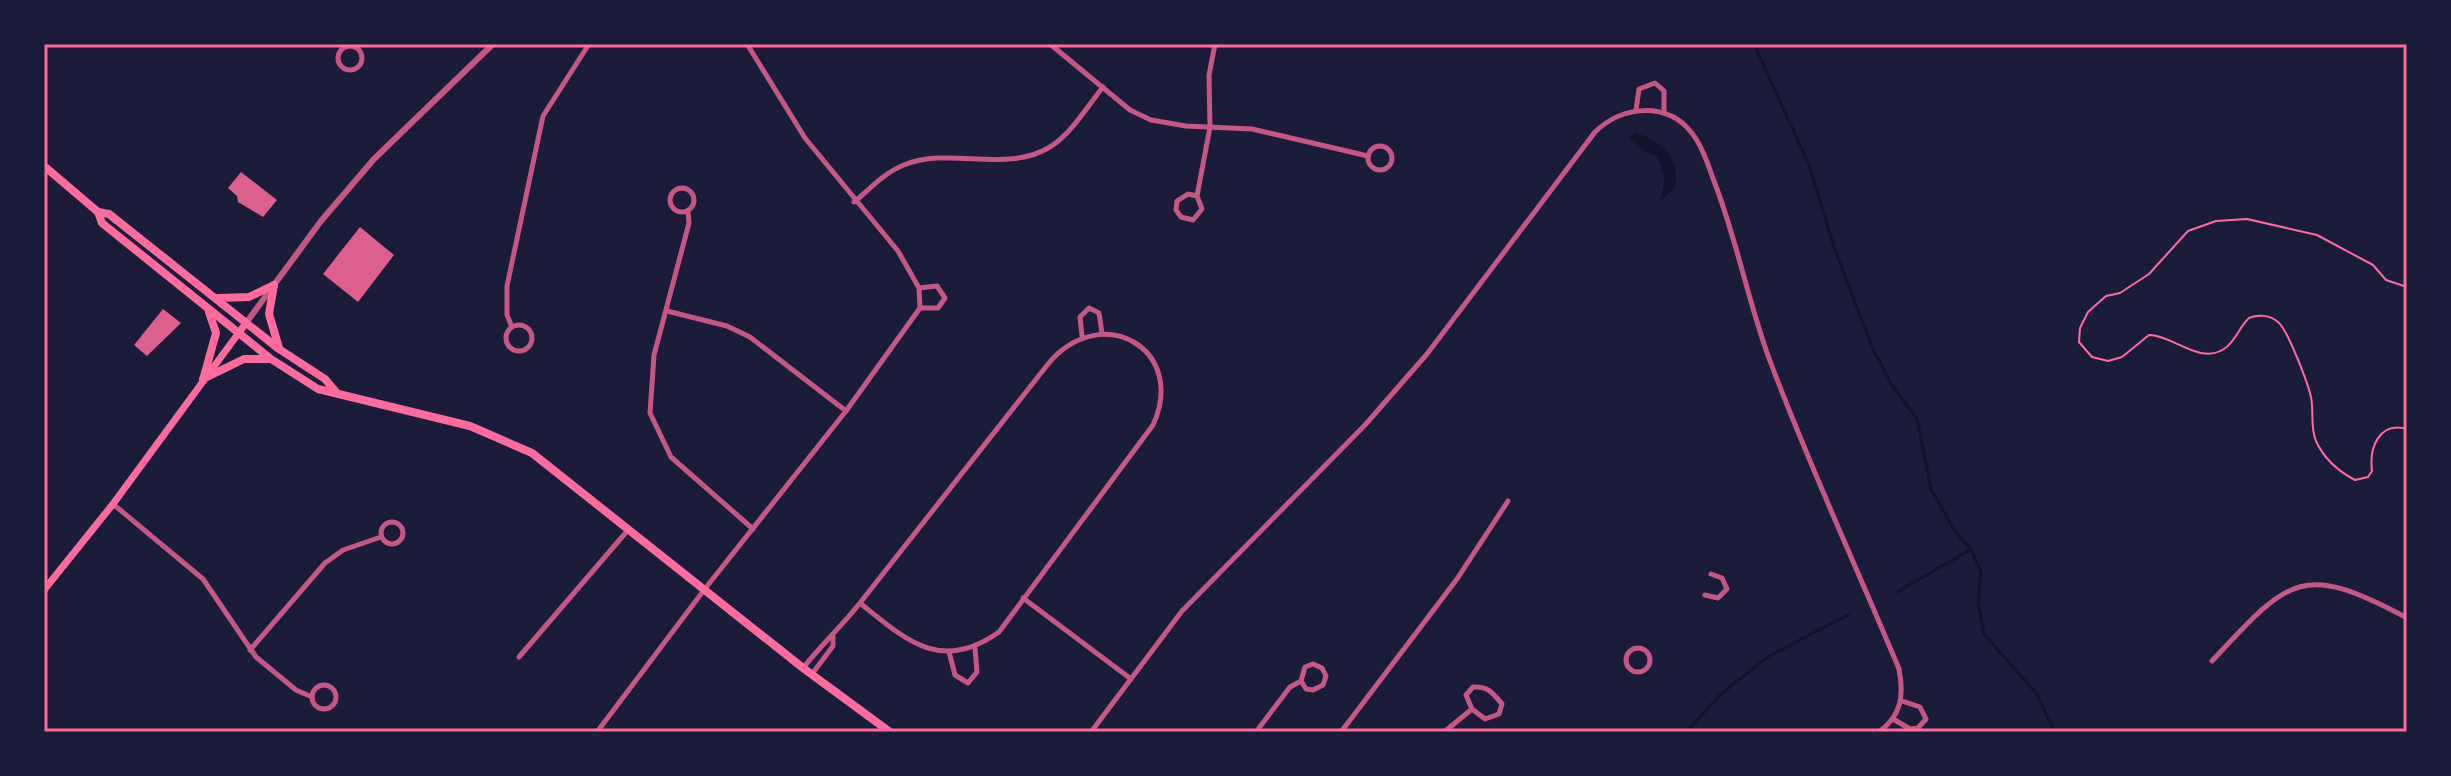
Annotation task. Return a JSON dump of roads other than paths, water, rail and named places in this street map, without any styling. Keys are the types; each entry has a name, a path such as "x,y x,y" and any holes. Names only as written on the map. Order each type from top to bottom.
{"main road":[{"path":"44,166 98,212 102,223 271,359 318,389 470,426 517,446 546,463 803,668 890,732"},
{"path":"98,212 109,214 279,349 325,379 336,392"},
{"path":"215,298 241,299 274,285"},
{"path":"274,285 269,314 279,349"},
{"path":"203,380 216,333 207,308"},
{"path":"44,590 113,504 246,323"},
{"path":"203,380 221,367 244,359 271,359"}],"street":[{"path":"246,323 374,159 493,44"},
{"path":"512,327 507,315 507,286 543,116 589,44"},
{"path":"597,732 704,590 846,411 920,308 919,288 898,251 854,202 781,103 747,44"},
{"path":"1050,44 1130,110 1151,120 1252,129 1368,156"},
{"path":"1197,196 1188,194 1177,201 1176,210 1181,217 1193,220 1200,214 1202,205 1197,196 1210,127 1209,75 1215,44"},
{"path":"344,45 357,49 362,55 361,63 352,70 342,67 338,61 344,45"},
{"path":"1636,110 1639,89 1649,82 1664,91 1664,113"},
{"path":"854,202 889,174 915,161 1013,159 1046,149 1059,140 1103,87"},
{"path":"1091,732 1182,611 1365,425 1427,354 1595,132 1617,116 1636,110 1664,113 1692,133 1708,164 1770,359 1899,669 1902,701 1893,719 1879,732"},
{"path":"1383,147 1391,154 1391,162 1386,168 1378,170 1370,165 1368,156 1375,148 1383,147"},
{"path":"688,211 680,212 671,205 669,198 676,189 691,193 693,204 688,211 689,223 650,377 650,413 656,430 682,469 753,529"},
{"path":"919,288 937,286 945,298 938,308 920,308"},
{"path":"1082,336 1080,317 1089,308 1099,313 1102,333"},
{"path":"667,311 727,326 750,337 846,411"},
{"path":"512,327 528,329 531,342 525,348 517,350 508,344 507,333 512,327"},
{"path":"803,668 826,640 833,637 1056,355 1082,336 1102,333 1129,339 1150,355 1163,390 1160,409 1143,440 999,632 975,648 949,652 914,644 860,603"},
{"path":"1341,732 1457,579 1508,501"},
{"path":"113,504 203,579 250,650 296,690 312,697 321,709 329,708 336,698 334,691 324,685 314,690 312,697"},
{"path":"250,650 332,556 381,537 394,544 401,540 402,530 398,523 388,522 382,527 381,537"},
{"path":"519,657 629,530"},
{"path":"1705,595 1721,597 1727,589 1722,578 1711,574"},
{"path":"2212,661 2272,602 2290,590 2309,583 2346,588 2407,618"},
{"path":"1023,598 1131,679"},
{"path":"812,674 833,646 833,637"},
{"path":"949,652 955,675 968,683 977,672 975,648"},
{"path":"1634,648 1644,649 1651,662 1648,668 1632,671 1626,665 1626,655 1634,648"},
{"path":"1256,732 1290,687 1301,681 1305,667 1313,664 1322,668 1326,676 1323,685 1313,690 1306,689 1301,681"},
{"path":"1473,687 1484,687 1502,704 1499,714 1492,719 1485,719 1472,709 1466,695 1473,687"},
{"path":"1893,719 1910,729 1918,728 1926,719 1920,707 1902,701"},
{"path":"1444,732 1472,709"}],"waterway":[{"path":"1754,44 1809,165 1835,250 1872,347 1891,384 1917,419 1931,489 1956,533 1971,549 1981,572 1978,603 1984,634 2036,693 2055,732"},
{"path":"1897,592 1970,550"},
{"path":"1686,732 1722,693 1769,656 1848,615"}]}
